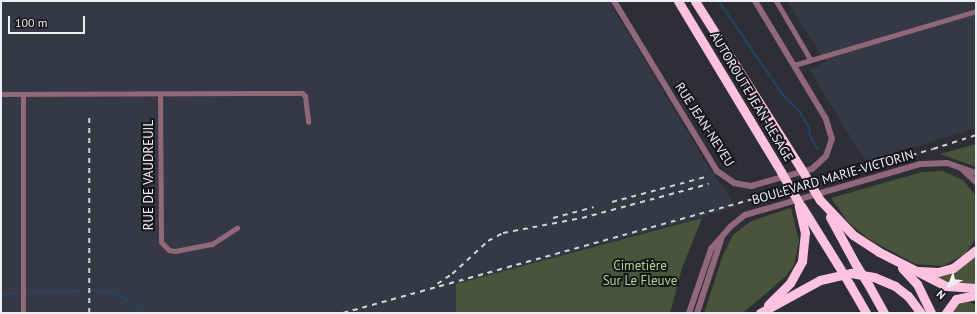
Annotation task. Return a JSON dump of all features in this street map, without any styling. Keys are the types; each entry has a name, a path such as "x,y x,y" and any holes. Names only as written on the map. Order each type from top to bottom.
{"highway":[{"name":"AUTOROUTE JEAN-LESAGE","path":"678,1 866,313"},
{"name":"AUTOROUTE JEAN-LESAGE","path":"695,1 820,200"},
{"path":"820,200 854,235 885,255 949,287 976,294"},
{"path":"820,200 884,313"},
{"path":"760,313 790,283 800,266 805,237 799,203"},
{"path":"915,271 948,270 962,263 976,250"},
{"path":"885,255 910,276 931,313"},
{"path":"760,313 820,280 851,273 874,277 895,286 908,296 921,313"},
{"path":"946,313 956,299 976,294"}],"street":[{"name":"RUE JEAN-NEVEU","path":"614,1 715,167 725,178 738,185 760,185 802,174 818,165 830,150 832,137 829,124 755,1"},
{"path":"776,1 810,59"},
{"path":"794,65 810,59 976,11"},
{"path":"1,94 302,94 305,96 308,122"},
{"path":"23,94 23,313"},
{"name":"RUE DE VAUDREUIL","path":"160,95 161,242 168,250 175,251 212,244 237,228"},
{"name":"BOULEVARD MARIE-VICTORIN","path":"689,313 706,259 722,236 733,224 745,215 865,179 925,163 943,163 976,173"},
{"name":"BOULEVARD MARIE-VICTORIN","path":"959,167 976,182"},
{"name":"BOULEVARD MARIE-VICTORIN","path":"698,313 722,236"}],"shaded area":[{"path":"1,1 609,1 706,163 737,207 456,284 456,313 1,313"},
{"path":"787,1 976,1 976,128 866,162 809,69 826,62"}],"green space":[{"path":"976,144 976,167 940,154"},
{"path":"943,171 963,180 976,196 976,238 965,254 943,266 915,264 869,239 849,223 831,198 922,172"},
{"path":"791,208 799,241 794,265 786,276 743,313 704,313 723,255 733,235 751,221"},
{"name":"Cimetière Sur Le Fleuve","path":"702,218 682,268 670,313 456,313 456,284"},
{"path":"976,256 976,286 956,285 933,277 960,269"},
{"path":"968,302 976,305 976,313 953,313 960,304"}],"waterway":[{"path":"719,1 784,96 800,112 810,128 810,135 818,149"},
{"path":"28,293 81,291"},
{"path":"91,291 115,292 146,313"},
{"path":"1,295 18,293"}],"railway":[{"path":"89,118 89,313"},
{"path":"343,313 933,149 976,135"},
{"path":"612,202 705,177"},
{"path":"437,284 452,274 488,241 503,233 582,218 709,184"},
{"path":"553,218 594,207"}]}
